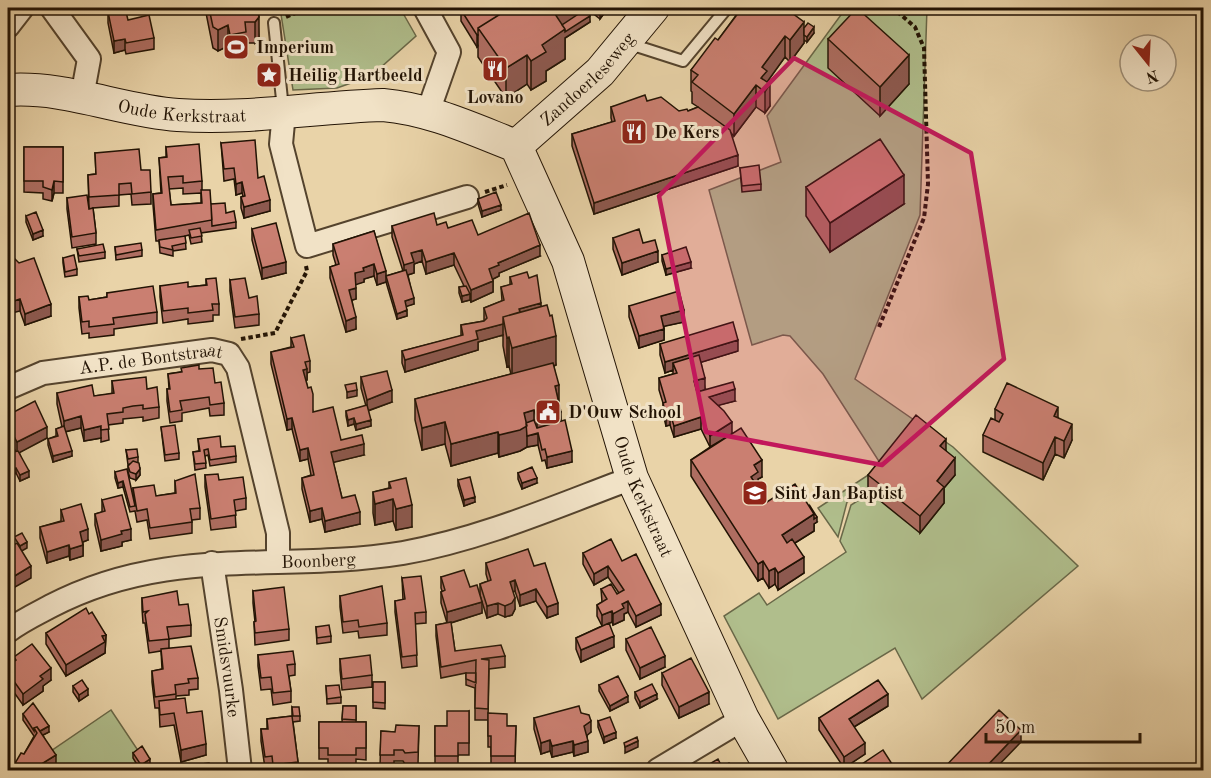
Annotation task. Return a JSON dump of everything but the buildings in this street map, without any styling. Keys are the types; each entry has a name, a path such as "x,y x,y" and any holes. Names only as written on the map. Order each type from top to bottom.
{"street":[{"path":"8,26 22,8"},
{"path":"52,8 89,59 82,97"},
{"path":"425,8 449,52 428,112"},
{"name":"Zandoerleseweg","path":"516,146 600,72 653,8"},
{"name":"Oude Kerkstraat","path":"8,90 52,91 145,112 179,115 284,112 383,105 428,112 516,146 568,261 632,478 743,719 772,771"},
{"path":"284,112 281,144 307,246 467,197"},
{"name":"A.P. de Bontstraat","path":"8,388 43,373 212,350 229,354 238,368 278,533 278,560"},
{"name":"Boonberg","path":"8,631 80,591 141,572 212,563 346,558 402,553 476,536 632,478"},
{"name":"Smidsvuurke","path":"212,563 231,690 240,771"},
{"path":"658,771 743,719"}],"lane":[{"path":"624,42 683,61 727,8"},
{"path":"274,23 284,112"}],"path":[{"path":"274,23 307,8"},
{"path":"343,8 388,13"},
{"path":"879,327 924,218 928,184 924,48 915,27 893,8"},
{"path":"467,197 530,178"},
{"path":"229,354 240,339 275,333 307,271 302,254 307,246"}],"highlighted area":[{"path":"794,58 971,153 1004,359 882,465 706,432 659,196"}],"green space":[{"path":"280,8 400,8 416,36 371,76 337,88 293,90"},
{"path":"846,8 927,8 920,215 855,379 953,447 1078,566 922,699 895,648 778,719 724,616 759,593 767,605 846,552 840,541 851,505 892,479 890,476 847,502 838,537 818,508 882,466 823,374 790,336 783,335 752,345 709,190 781,162 767,116"},
{"path":"111,710 151,770 23,770"}],"place":[{"name":"Imperium","path":"236,47"},
{"name":"Lovano","path":"495,69"},
{"name":"Heilig Hartbeeld","path":"269,75"},
{"name":"De Kers","path":"634,132"},
{"name":"D'Ouw School","path":"548,412"},
{"name":"Sint Jan Baptist","path":"755,493"}]}
